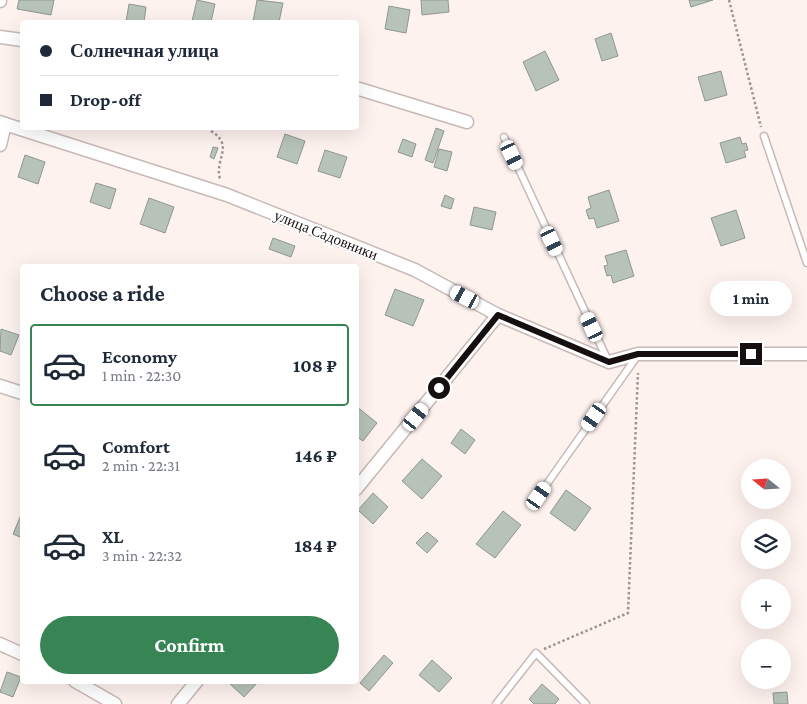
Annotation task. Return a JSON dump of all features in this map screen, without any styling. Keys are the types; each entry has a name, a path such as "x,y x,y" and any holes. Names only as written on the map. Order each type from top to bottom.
{"street":[{"path":"0,37 20,40"},
{"path":"359,89 467,122"},
{"path":"0,145 2,123"},
{"name":"улица Садовники","path":"2,123 20,129"},
{"name":"улица Садовники","path":"24,130 227,196 415,270 498,315 609,362"},
{"path":"359,485 498,315"},
{"path":"609,362 638,354 807,354"},
{"path":"0,386 20,392"},
{"path":"0,644 20,653"},
{"path":"80,684 115,704"},
{"path":"178,704 195,684"}],"lane":[{"path":"764,136 807,263"},
{"path":"504,138 609,362"},
{"path":"539,496 638,354"},
{"path":"496,704 536,653 586,704"}],"path":[{"path":"729,0 764,136"},
{"path":"210,130 218,135 223,143 223,154 218,172 220,181 227,189 227,196"},
{"path":"536,653 628,614 638,354"}],"building":[{"path":"19,0 54,0 51,15 17,9"},
{"path":"197,0 215,4 211,20 192,20"},
{"path":"257,0 283,3 279,20 253,20"},
{"path":"421,0 448,0 449,12 422,15"},
{"path":"689,0 713,0 691,7"},
{"path":"129,4 146,7 144,20 126,20"},
{"path":"389,6 410,10 406,33 385,29"},
{"path":"611,33 618,56 602,61 595,39"},
{"path":"545,51 559,80 536,91 523,62"},
{"path":"721,71 727,95 705,101 698,77"},
{"path":"436,128 444,131 433,163 425,160"},
{"path":"285,134 305,141 297,164 277,157"},
{"path":"740,137 742,144 746,143 748,150 744,151 746,157 726,163 720,143"},
{"path":"403,139 416,144 412,157 398,152"},
{"path":"213,147 218,148 214,159 210,157"},
{"path":"439,149 452,152 447,171 434,167"},
{"path":"325,150 347,157 340,178 318,171"},
{"path":"25,155 45,162 38,184 18,177"},
{"path":"96,183 116,189 110,209 90,202"},
{"path":"609,190 619,221 597,228 594,218 589,219 586,210 591,208 588,197"},
{"path":"445,195 454,199 451,209 441,206"},
{"path":"149,198 174,207 165,233 140,224"},
{"path":"474,207 496,212 492,230 470,225"},
{"path":"736,210 745,238 721,246 711,218"},
{"path":"273,238 295,246 291,257 269,249"},
{"path":"626,250 634,276 613,283 611,275 607,276 604,266 608,265 605,256"},
{"path":"395,289 424,300 413,326 385,315"},
{"path":"1,329 19,335 11,355 0,351"},
{"path":"359,408 377,423 363,441 359,438"},
{"path":"461,429 475,440 465,454 451,443"},
{"path":"422,459 442,476 422,499 402,481"},
{"path":"566,490 591,508 575,531 550,513"},
{"path":"373,493 388,507 373,524 359,509"},
{"path":"503,511 521,525 495,558 476,544"},
{"path":"20,517 20,537 13,534"},
{"path":"427,532 438,541 427,553 416,543"},
{"path":"384,655 393,663 369,691 360,683"},
{"path":"432,660 452,678 439,692 419,675"},
{"path":"7,672 20,677 13,697 0,692"},
{"path":"230,684 256,684 244,697"},
{"path":"542,684 559,699 555,704 534,704 529,699"},
{"path":"787,692 788,704 774,704 773,693"}],"route":[{"path":"439,388 498,315 609,362 638,354 751,354"}]}
